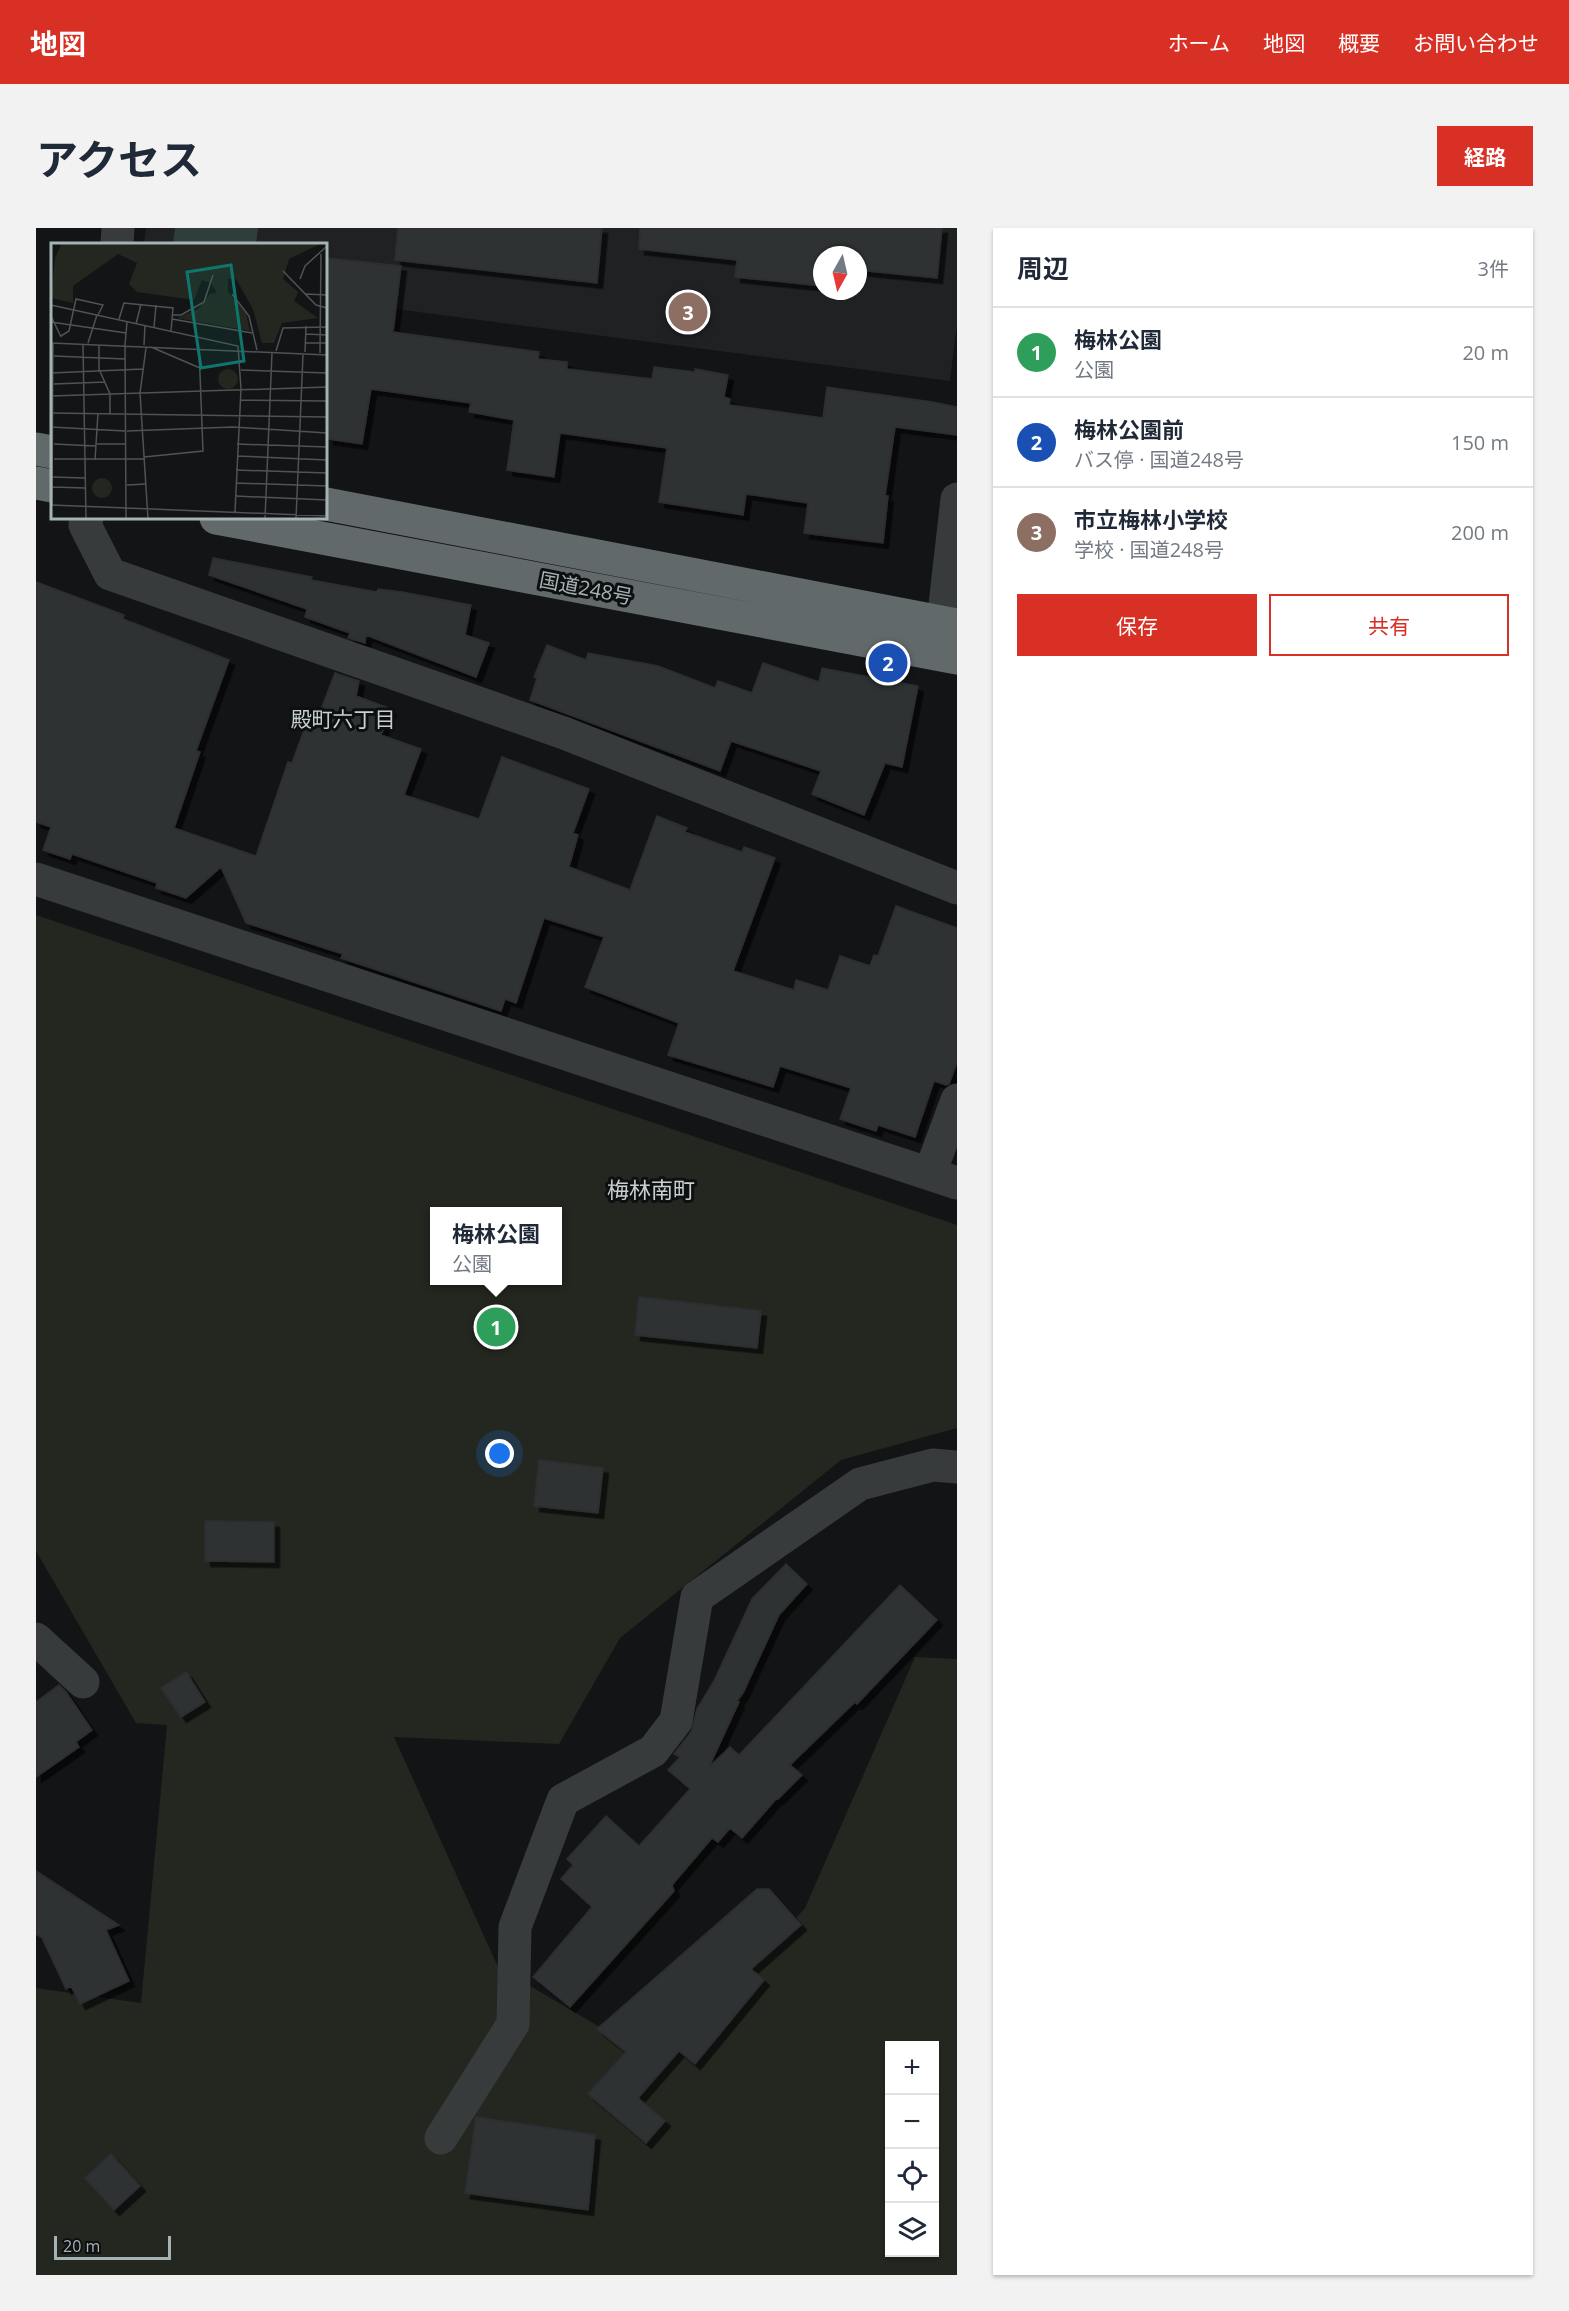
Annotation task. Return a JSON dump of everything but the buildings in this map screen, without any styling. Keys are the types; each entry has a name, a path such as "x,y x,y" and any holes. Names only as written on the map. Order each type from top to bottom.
{"highway":[{"path":"36,449 51,452"},
{"path":"36,483 51,486"},
{"name":"国道248号","path":"327,504 950,623"},
{"name":"国道248号","path":"221,519 957,658"}],"street":[{"path":"117,243 118,228"},
{"path":"950,623 957,499"},
{"path":"87,519 85,525 110,574 564,733 957,888"},
{"path":"36,879 943,1178 957,1100"},
{"path":"441,2138 513,2024 515,1927 563,1800 653,1751 676,1721 698,1597 860,1484 933,1465 957,1467"},
{"path":"36,1639 83,1682"}],"shaded area":[{"path":"146,228 957,228 957,324 950,381 327,300 327,243 144,243"},
{"path":"175,228 258,228 256,243 173,242"},
{"path":"36,915 957,1225 957,1428 841,1460 620,1638 559,1744 394,1737 498,1967 666,2066 805,1908 915,1657 957,1659 957,2275 36,2275 36,1988 141,2003 167,1725 136,1723 36,1551"}],"place":[{"name":"市立梅林小学校","path":"688,312"},
{"name":"梅林公園前","path":"888,663"},
{"name":"梅林公園","path":"496,1327"}],"district":[{"name":"殿町六丁目","path":"343,719"},
{"name":"梅林南町","path":"651,1189"}]}
